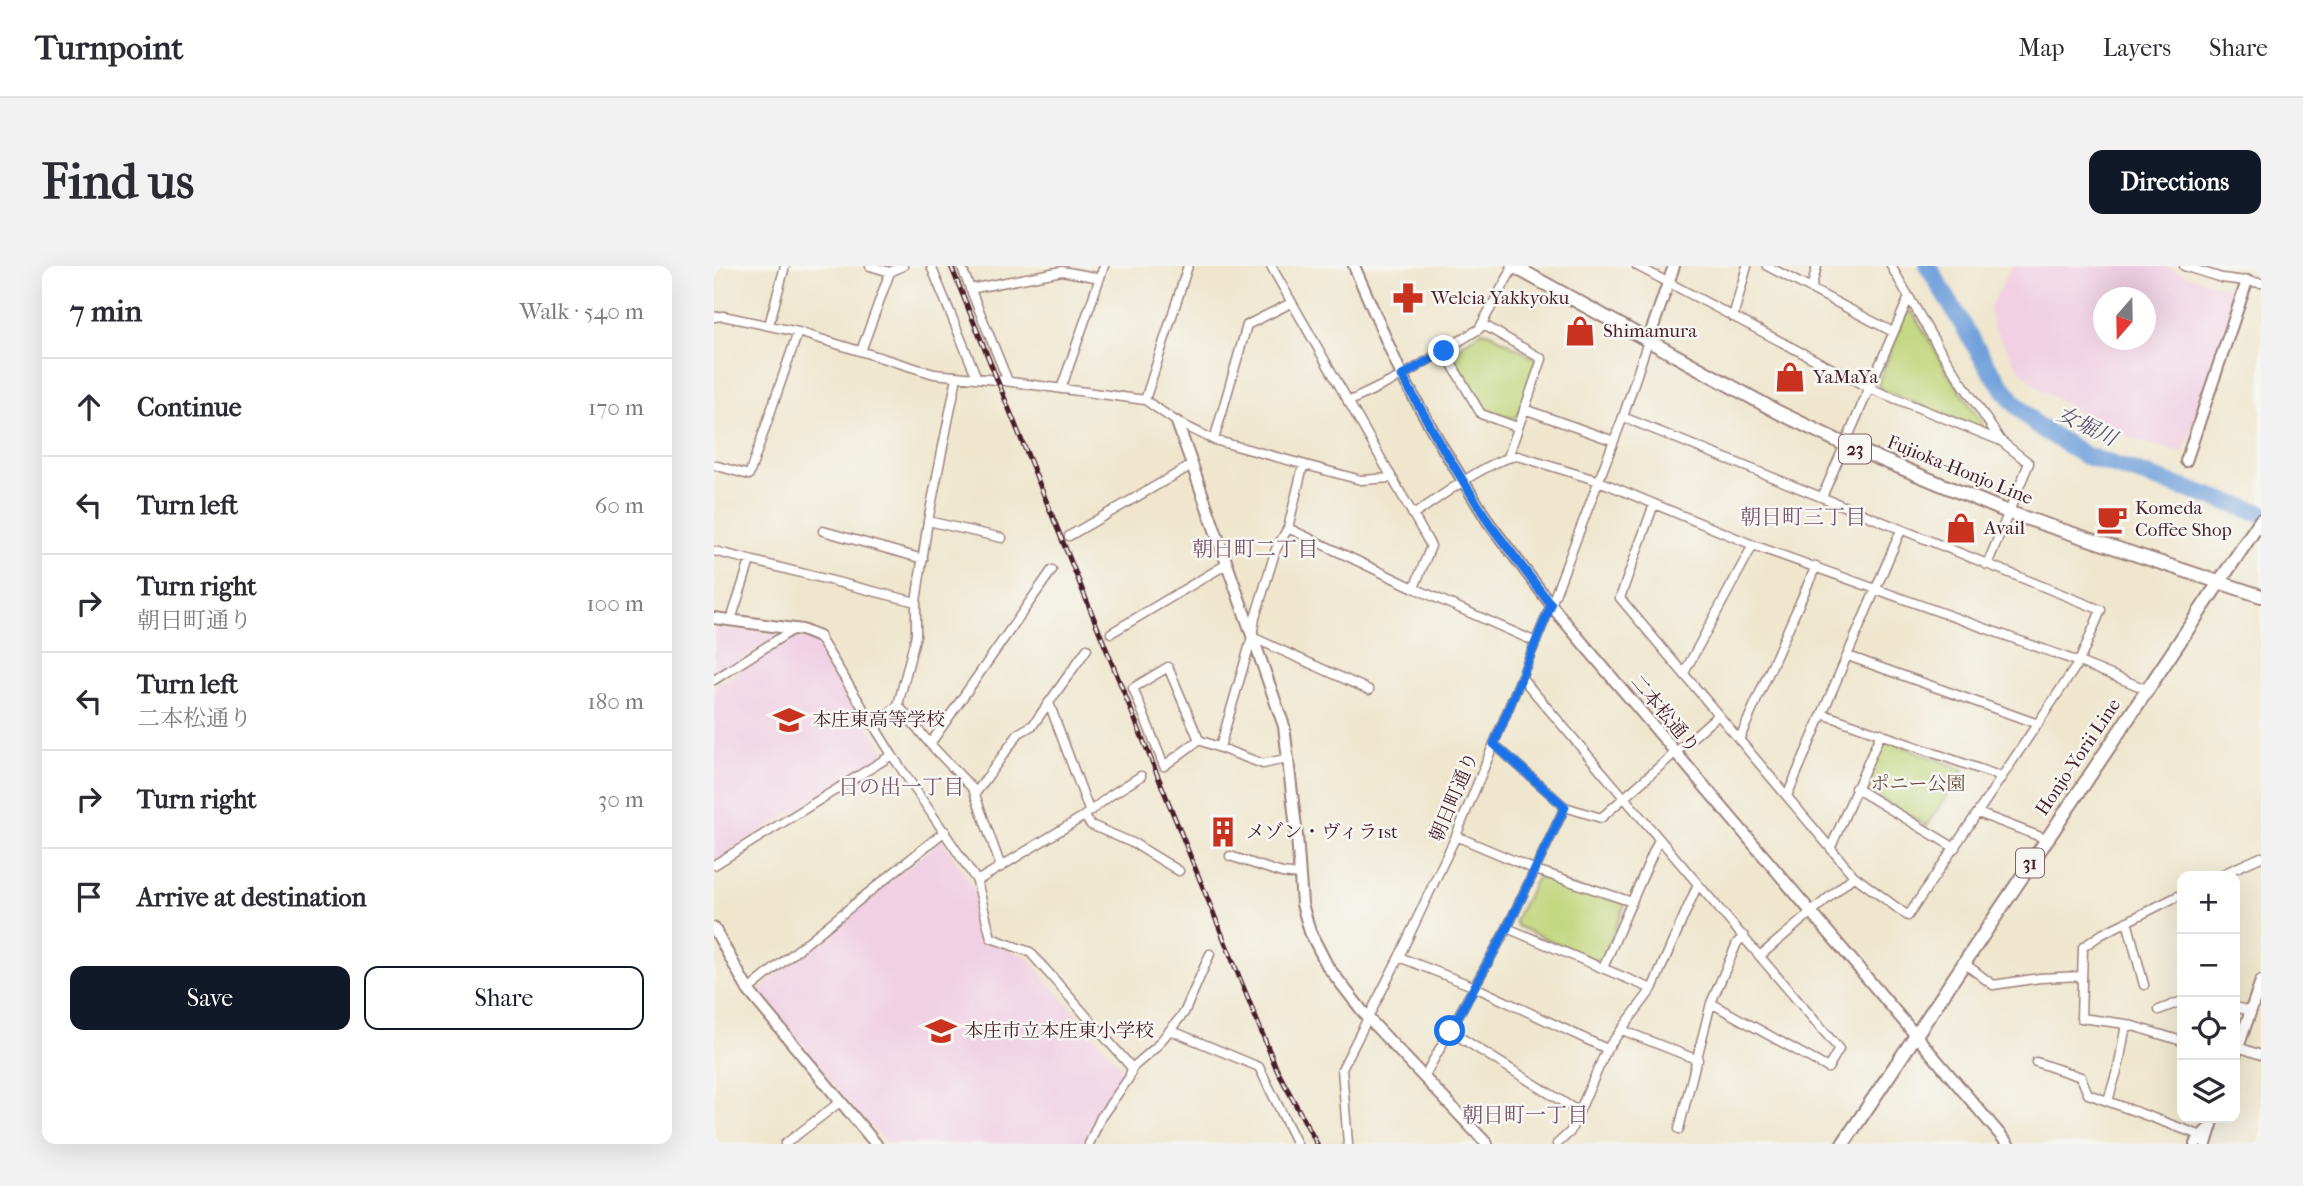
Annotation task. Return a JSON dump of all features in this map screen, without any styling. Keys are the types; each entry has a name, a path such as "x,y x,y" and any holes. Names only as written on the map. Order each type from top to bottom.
{"main road":[{"name":"Fujioka-Honjo Line","path":"1514,266 1777,412 1843,444 2010,513 2261,596"},
{"name":"Honjo-Yorii Line","path":"1843,1144 2261,520"}],"street":[{"path":"769,325 785,266"},
{"path":"870,266 890,272 903,266"},
{"path":"931,266 977,378"},
{"path":"961,266 1008,381"},
{"path":"1061,389 1104,266"},
{"path":"1145,400 1188,266"},
{"path":"1271,266 1431,546 1414,588"},
{"name":"二本松通り","path":"1354,266 1402,376 1489,523 1551,605 2008,1144"},
{"path":"1348,402 1402,376 1483,324 1514,266"},
{"path":"1637,266 1868,388 2001,441 2029,463 1987,565"},
{"path":"1648,341 1674,266"},
{"path":"1733,317 1747,266"},
{"path":"1767,266 1893,332"},
{"path":"1811,289 1817,266"},
{"path":"1891,266 1938,347 2001,441"},
{"path":"2184,266 2222,278 2261,284"},
{"path":"970,289 1062,271 1101,278"},
{"path":"861,351 890,272"},
{"path":"2186,461 2247,281"},
{"path":"1822,497 1909,297"},
{"path":"1214,440 1247,325 1291,303"},
{"path":"714,317 723,316 798,332 933,374 1008,381 1145,400 1177,422 1214,440 1361,480 1392,478"},
{"path":"1483,324 1542,359 1508,457"},
{"path":"714,465 749,475 798,332"},
{"name":"朝日町通り","path":"1348,1144 1342,1069 1456,836 1551,605 1623,417 1648,341"},
{"path":"1444,351 1481,414 1517,427"},
{"path":"876,729 881,720 898,705 916,635 916,602 957,377"},
{"path":"1524,409 1614,441"},
{"path":"1623,417 2101,610 2079,662 1908,916 1854,876 1619,598 1654,504"},
{"path":"1177,422 1284,726 1302,904 1310,932 1328,967 1367,1017 1487,1144"},
{"path":"1413,515 1508,457 1526,458 1598,481 1754,545 2079,662 2146,689"},
{"path":"1069,536 1192,465"},
{"path":"1220,747 1276,549 1289,528 1303,466"},
{"path":"929,521 1002,538"},
{"path":"1289,528 1536,642"},
{"path":"1787,796 1902,530"},
{"path":"823,531 923,559"},
{"path":"1684,673 1754,545"},
{"path":"714,551 916,602"},
{"path":"731,620 750,561"},
{"path":"1111,633 1227,564"},
{"path":"1739,740 1816,566"},
{"path":"930,744 1052,570"},
{"path":"714,618 794,629 819,638 892,755 977,881 990,938 1030,951 1132,1068"},
{"path":"714,680 794,629"},
{"path":"1252,637 1369,690"},
{"path":"975,794 1019,733 1033,725 1087,649"},
{"path":"1848,656 2038,724"},
{"path":"1199,740 1164,766 1133,688 1167,667 1199,740 1263,764 1289,758"},
{"path":"1521,677 1839,1049 1828,1068 1711,1003"},
{"path":"1049,703 1091,825 1135,844 1179,871"},
{"path":"898,705 930,744 973,789 1001,867"},
{"path":"1823,714 2002,777"},
{"path":"1494,744 1565,807 1601,818 1717,715"},
{"path":"1831,848 1881,733"},
{"path":"714,865 892,755"},
{"path":"977,881 1141,776"},
{"path":"1855,788 1955,848"},
{"path":"1424,1077 1507,928 1565,807"},
{"path":"1978,813 2046,839"},
{"path":"748,990 945,831"},
{"path":"1456,836 1536,870 1632,902"},
{"path":"1603,968 1659,839"},
{"path":"1230,856 1282,873 1300,875"},
{"path":"2229,871 2261,857"},
{"path":"1761,955 1854,876"},
{"path":"1557,1144 1570,1132 1607,1049 1652,989 1698,884"},
{"path":"2177,896 2126,921 2083,947 2081,1018 2126,1024 2177,1039"},
{"path":"2126,921 2144,985"},
{"path":"714,928 748,990 876,1144"},
{"path":"1507,928 1652,989"},
{"path":"1679,1129 1711,1003 1737,943 1744,936"},
{"path":"1089,1144 1101,1117 1129,1078 1132,1068 1170,1031 1184,1013 1210,954"},
{"path":"1399,957 1475,987 1607,1049"},
{"path":"1964,963 1993,985 2040,978 2082,976"},
{"path":"2240,1040 2261,981"},
{"path":"2159,1010 2177,1003"},
{"path":"2240,1008 2250,1011"},
{"path":"2108,1101 2126,1024"},
{"path":"1622,1030 1698,1060"},
{"path":"1170,1031 1259,1067 1297,1144"},
{"path":"1450,1031 1579,1111"},
{"path":"2240,1052 2261,1055"},
{"path":"2036,1062 2081,1077 2088,1094 2204,1142 2212,1123"},
{"path":"785,1144 840,1102"}],"shaded area":[{"path":"2012,266 2162,266 2217,285 2241,289 2184,452 2107,430 2038,387 2019,369 1993,327 1989,309"},
{"path":"714,626 780,635 714,677"},
{"name":"本庄東高等学校","path":"796,635 817,642 886,754 714,861 714,686"},
{"name":"本庄市立本庄東小学校","path":"942,839 973,887 989,942 1027,957 1126,1072 1083,1144 888,1144 847,1102 759,990"}],"green space":[{"path":"1912,311 1948,373 1983,424 1980,429 1880,389 1878,384 1905,314"},
{"path":"1482,331 1534,358 1537,363 1517,417 1511,418 1485,410 1452,355 1453,351"},
{"name":"ポニー公園","path":"1886,740 1964,770 1927,826 1865,789 1863,785 1882,741"},
{"path":"1541,877 1625,905 1602,960 1598,962 1517,926 1515,920 1536,879"}],"waterway":[{"name":"女堀川","path":"1928,266 1986,364 2013,401 2036,425 2086,456 2261,513"}],"railway":[{"path":"951,266 1277,1070 1317,1144"}],"place":[{"name":"Welcia Yakkyoku","path":"1408,298"},
{"name":"Shimamura","path":"1580,331"},
{"name":"YaMaYa","path":"1790,377"},
{"name":"Komeda Coffee Shop","path":"2112,519"},
{"name":"Avail","path":"1961,528"},
{"name":"本庄東高等学校","path":"789,720"},
{"name":"メゾン・ヴィラ1st","path":"1223,832"},
{"name":"本庄市立本庄東小学校","path":"941,1031"}],"district":[{"name":"朝日町三丁目","path":"1803,517"},
{"name":"朝日町二丁目","path":"1255,549"},
{"name":"日の出一丁目","path":"901,787"},
{"name":"朝日町一丁目","path":"1525,1115"}],"route":[{"path":"1444,351 1402,376 1489,523 1551,605 1494,744 1565,807 1507,928 1450,1031"}]}
